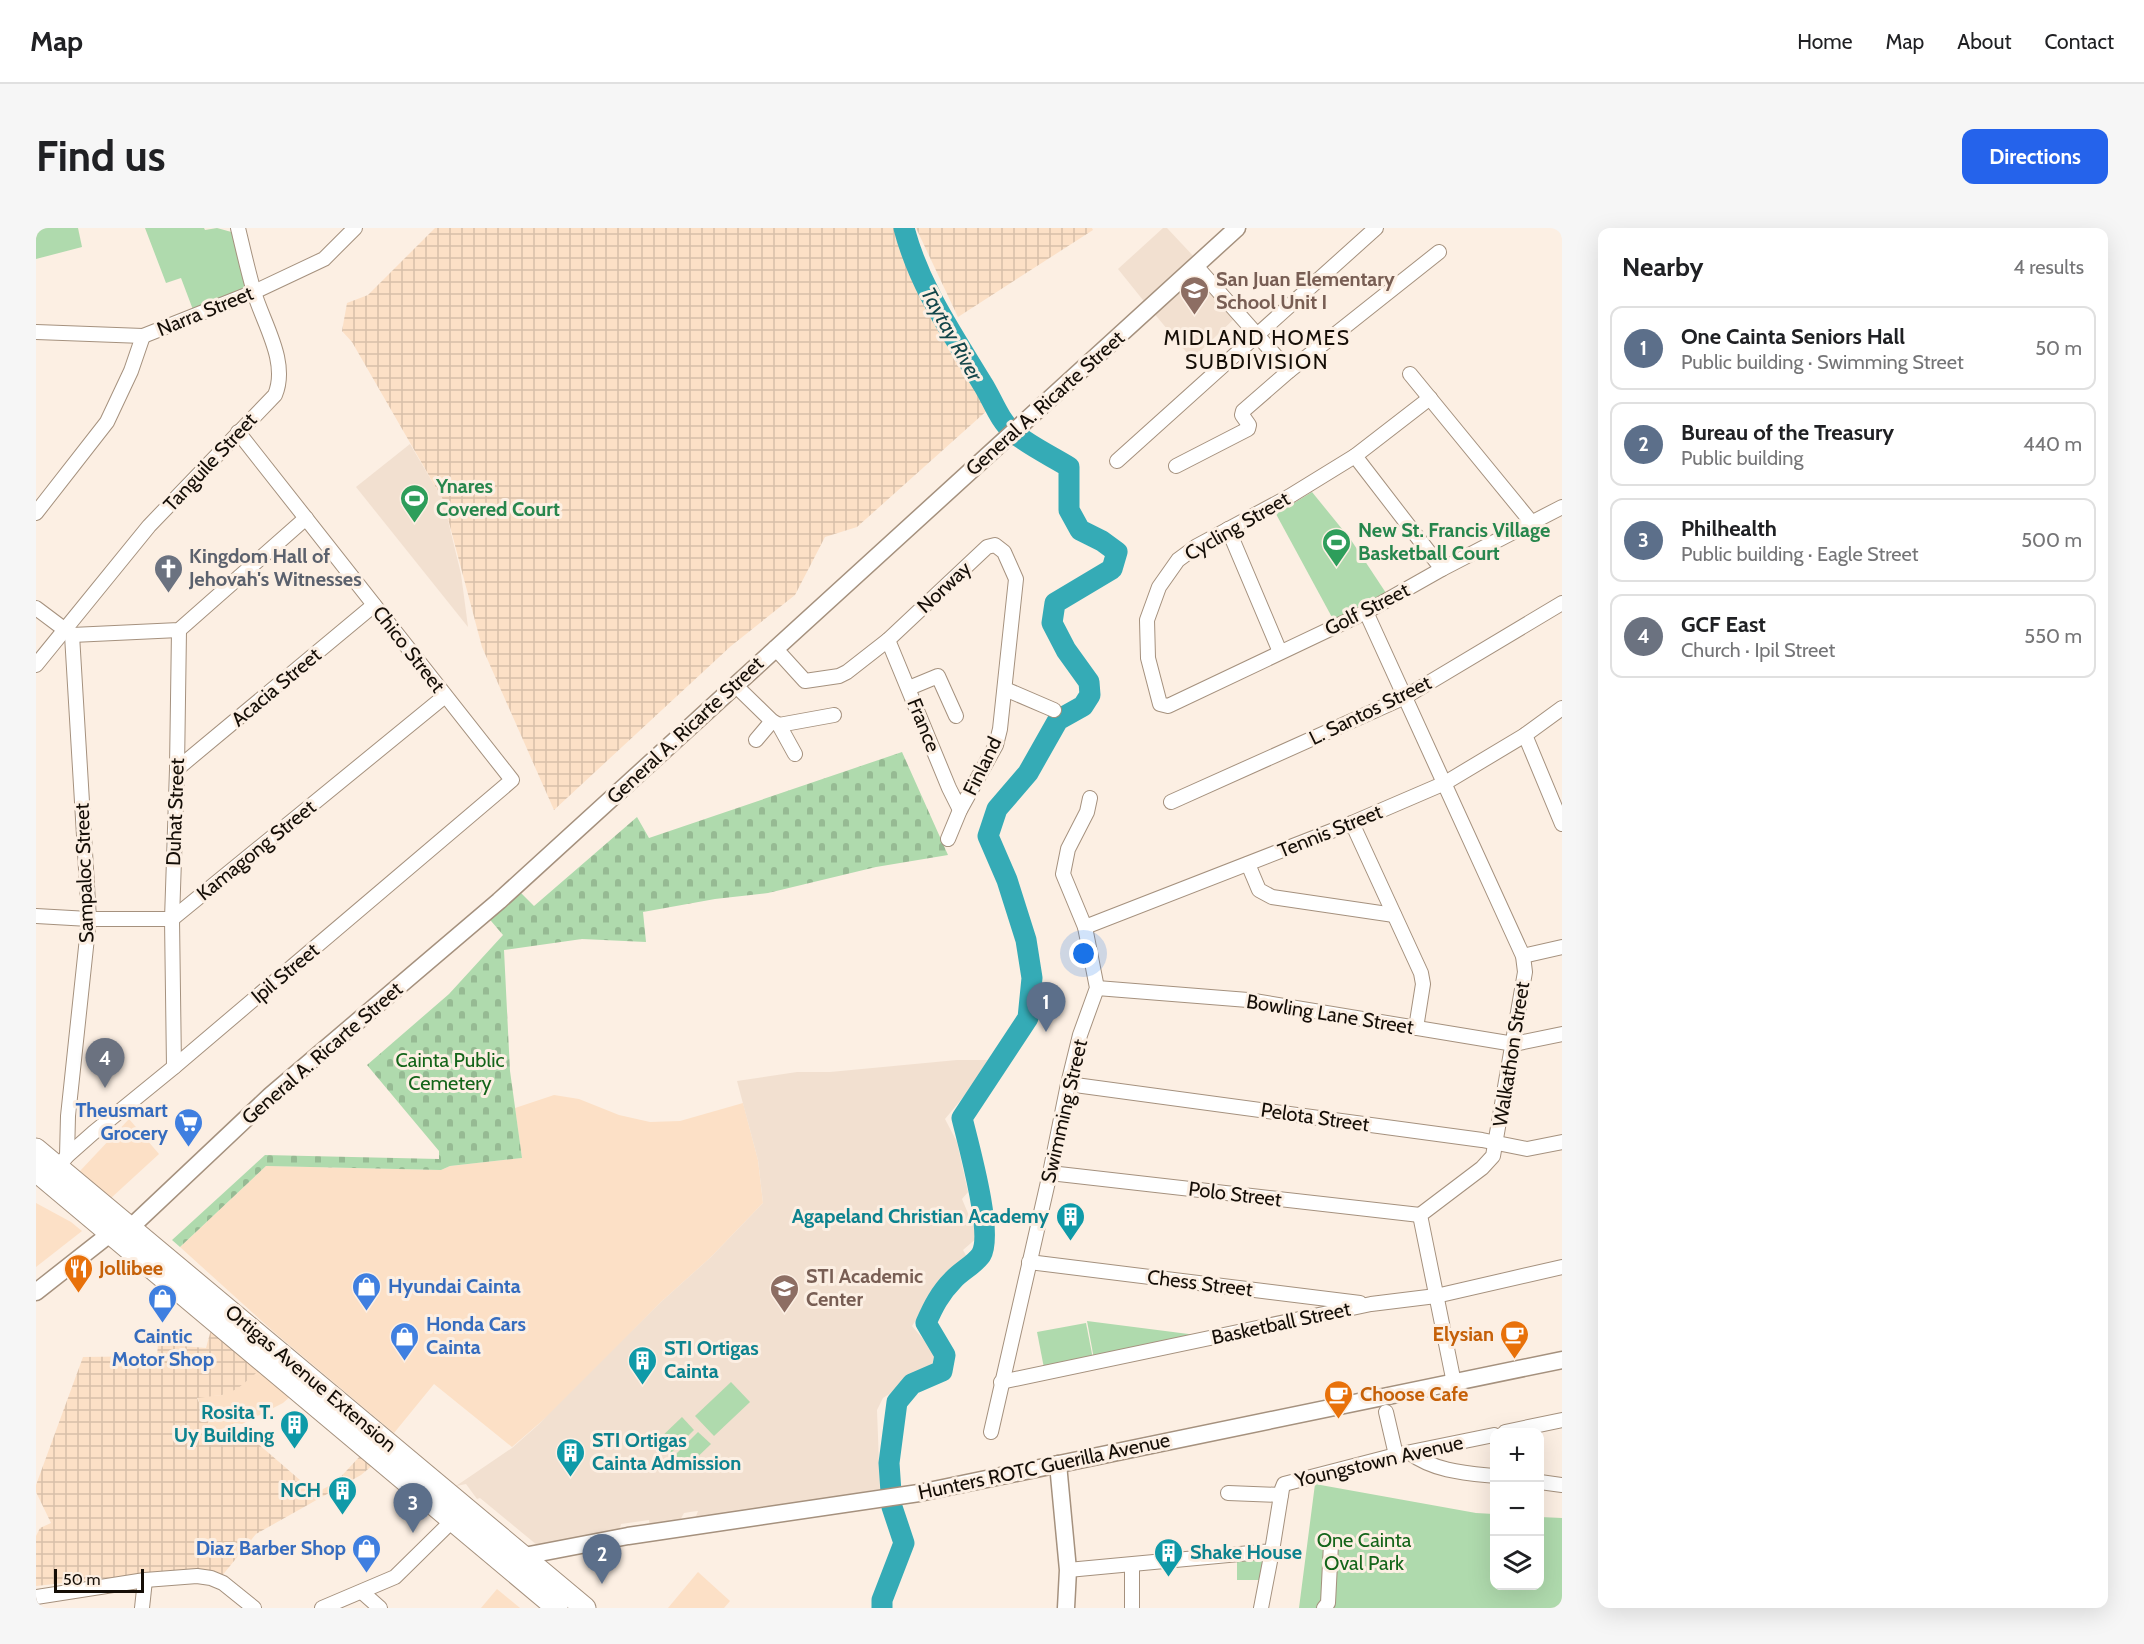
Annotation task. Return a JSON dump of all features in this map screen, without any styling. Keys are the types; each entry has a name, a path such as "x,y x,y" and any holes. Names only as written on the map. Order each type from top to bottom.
{"main road":[{"name":"Ortigas Avenue Extension","path":"36,1149 63,1162 120,1231 557,1608"},
{"name":"Ortigas Avenue Extension","path":"36,1171 120,1231 524,1556 585,1608"}],"street":[{"name":"Tanguile Street","path":"36,665 68,632 150,526 275,395 279,385 279,374 273,345 254,292 238,228"},
{"name":"Narra Street","path":"36,332 143,336 254,292 324,259 355,228"},
{"name":"General A. Ricarte Street","path":"36,1292 120,1231 272,1095 499,901 1237,228"},
{"path":"1117,460 1376,228"},
{"path":"1176,466 1248,429 1249,425 1242,413 1289,371 1439,252"},
{"path":"1196,266 1289,371"},
{"path":"36,513 107,422 143,336"},
{"path":"1410,374 1532,523"},
{"name":"Cycling Street","path":"1168,706 1160,704 1148,658 1147,621 1159,587 1178,560 1197,546 1290,496 1355,456 1430,398"},
{"name":"Chico Street","path":"238,432 512,780"},
{"path":"1355,456 1442,569"},
{"name":"Golf Street","path":"1168,706 1366,612 1442,569 1562,507"},
{"path":"36,608 68,632 179,630 306,518"},
{"path":"1228,529 1280,652"},
{"name":"Norway","path":"775,648 805,681 839,676 888,640 987,547 995,545 1004,552 1016,579 1005,689"},
{"name":"L. Santos Street","path":"1171,802 1405,697 1562,603"},
{"name":"Acacia Street","path":"177,769 374,605"},
{"name":"Walkathon Street","path":"1366,612 1523,956 1525,972 1493,1156 1482,1168 1420,1215"},
{"name":"Duhat Street","path":"174,1067 172,919 179,630"},
{"name":"Sampaloc Street","path":"63,1162 89,919 68,632"},
{"name":"France","path":"888,640 960,810"},
{"path":"909,688 938,676 956,716"},
{"path":"735,685 776,723 795,754"},
{"path":"1005,689 1054,710"},
{"name":"Finland","path":"948,839 960,810 996,745 1005,689"},
{"name":"Kamagong Street","path":"172,919 446,696"},
{"name":"Tennis Street","path":"1085,927 1352,823 1445,783 1525,735 1562,708"},
{"path":"756,740 776,723 834,715"},
{"path":"1525,735 1562,824"},
{"name":"Ipil Street","path":"63,1162 512,780"},
{"path":"1090,798 1087,812 1068,849 1063,874 1085,927 1097,988"},
{"path":"1352,823 1421,973 1423,984 1416,1029"},
{"path":"1248,864 1259,890 1272,897 1394,915"},
{"path":"36,916 89,919 172,919"},
{"path":"1523,956 1562,947"},
{"name":"Bowling Lane Street","path":"1097,988 1248,1000 1514,1044 1562,1035"},
{"name":"Swimming Street","path":"991,1432 1068,1084 1080,1035 1097,988"},
{"name":"Pelota Street","path":"1068,1084 1527,1149 1562,1142"},
{"name":"Polo Street","path":"1050,1173 1420,1215"},
{"path":"1420,1215 1454,1383"},
{"name":"Chess Street","path":"1029,1262 1371,1304"},
{"name":"Basketball Street","path":"1001,1382 1371,1304 1436,1296 1562,1267"},
{"name":"Hunters ROTC Guerilla Avenue","path":"524,1556 628,1536 919,1493 1562,1360"},
{"path":"1386,1412 1403,1454 1438,1468 1490,1475"},
{"path":"1524,1428 1562,1420"},
{"name":"Youngstown Avenue","path":"1261,1608 1284,1484 1403,1454 1490,1436"},
{"path":"1435,1447 1438,1468"},
{"path":"1058,1464 1068,1570 1066,1608"},
{"path":"1544,1483 1562,1485"},
{"path":"1228,1493 1281,1495"},
{"path":"322,1608 395,1577 453,1520"},
{"path":"1324,1608 1329,1603 1331,1544"},
{"path":"1068,1570 1272,1551"},
{"path":"1132,1565 1132,1608"},
{"path":"36,1597 57,1601 146,1581 197,1576 224,1583 255,1608"},
{"path":"142,1608 146,1581"},
{"path":"362,1592 380,1608"}],"shaded area":[{"path":"435,228 896,228 941,334 964,371 991,407 857,527 825,537 795,595 731,646 554,810 482,647 443,500 352,342 342,331 347,303 368,295"},
{"path":"916,228 1092,228 1093,230 958,317"},
{"name":"San Juan Elementary School Unit I","path":"1163,228 1167,228 1197,260 1147,305 1118,269"},
{"name":"San Juan Elementary School Unit I","path":"1198,269 1236,317 1192,359 1153,312"},
{"path":"410,444 443,500 461,574 468,627 356,487"},
{"name":"STI Academic Center","path":"957,1060 994,1060 945,1119 957,1142 968,1192 962,1199 978,1237 963,1250 968,1259 934,1292 912,1326 935,1353 932,1366 883,1398 877,1410 880,1489 698,1520 695,1519 698,1511 690,1512 684,1513 679,1522 650,1527 649,1520 621,1524 619,1532 537,1545 480,1498 477,1499 466,1484 456,1486 512,1448 538,1425 661,1302 711,1257 763,1203 758,1160 737,1081 797,1072 830,1072"},
{"path":"554,1095 579,1099 619,1115 650,1122 680,1121 743,1103 758,1160 763,1203 557,1408 512,1447 434,1384 394,1433 275,1333 180,1247 266,1166 441,1170 450,1166 522,1158 515,1108"},
{"path":"129,1119 159,1154 111,1198 80,1171"},
{"path":"36,1203 71,1222 82,1231 36,1267"},
{"path":"212,1326 261,1369 237,1389 222,1395 197,1398 217,1442 242,1430 315,1493 335,1483 362,1454 374,1464 361,1475 256,1534 221,1577 199,1570 180,1570 36,1586 36,1536 40,1528 51,1523 36,1492 36,1485 83,1357 157,1356 158,1344 206,1348"},
{"path":"261,1369 292,1395 283,1403 242,1424 235,1423 213,1433 197,1397 222,1395"},
{"path":"698,1572 730,1601 724,1608 668,1608"},
{"path":"497,1589 520,1608 481,1608"}],"green space":[{"path":"36,228 78,228 82,247 36,259"},
{"path":"145,228 204,228 205,230 217,228 235,233 250,294 195,315 181,278 166,283"},
{"name":"New St. Francis Village Basketball Court","path":"1312,492 1351,540 1386,593 1334,621 1276,514"},
{"name":"Cainta Public Cemetery","path":"902,752 948,855 876,867 768,893 715,899 643,912 646,942 582,939 504,950 510,1071 522,1158 450,1166 441,1170 266,1166 180,1247 172,1240 265,1155 439,1159 439,1151 367,1065 449,994 503,935 486,915 516,888 534,906 637,817 649,838"},
{"path":"1087,1321 1212,1337 1094,1359"},
{"path":"1086,1323 1093,1359 1044,1368 1037,1332"},
{"path":"731,1382 750,1402 714,1436 695,1416"},
{"path":"682,1417 694,1430 670,1454 657,1441"},
{"path":"698,1432 711,1444 686,1468 674,1456"},
{"name":"One Cainta Oval Park","path":"1315,1484 1490,1514 1490,1590 1544,1590 1544,1517 1562,1518 1562,1608 1299,1608"},
{"path":"1237,1559 1267,1559 1262,1580 1237,1580"}],"waterway":[{"name":"Taytay River","path":"882,1608 882,1600 904,1543 892,1507 889,1463 897,1402 912,1384 942,1371 945,1355 926,1323 944,1290 978,1259 984,1244 979,1188 962,1118 1028,1018 1032,978 1026,940 1007,880 988,836 997,809 1028,773 1058,720 1083,706 1090,695 1089,682 1066,650 1052,623 1055,603 1112,569 1117,552 1080,530 1069,510 1069,467 1020,438 1008,428 1000,416 927,289 904,228"}],"place":[{"name":"San Juan Elementary School Unit I","path":"1195,316"},
{"name":"Ynares Covered Court","path":"415,524"},
{"name":"New St. Francis Village Basketball Court","path":"1337,568"},
{"name":"Kingdom Hall of Jehovah's Witnesses","path":"168,594"},
{"name":"One Cainta Seniors Hall","path":"1046,1032"},
{"name":"GCF East","path":"105,1088"},
{"name":"Theusmart Grocery","path":"189,1148"},
{"name":"Agapeland Christian Academy","path":"1070,1242"},
{"name":"Jollibee","path":"78,1294"},
{"name":"Hyundai Cainta","path":"367,1312"},
{"name":"STI Academic Center","path":"785,1314"},
{"name":"Caintic Motor Shop","path":"163,1324"},
{"name":"Elysian","path":"1515,1360"},
{"name":"Honda Cars Cainta","path":"405,1362"},
{"name":"STI Ortigas Cainta","path":"643,1386"},
{"name":"Choose Cafe","path":"1339,1420"},
{"name":"Rosita T. Uy Building","path":"295,1450"},
{"name":"STI Ortigas Cainta Admission","path":"571,1478"},
{"name":"NCH","path":"342,1516"},
{"name":"Philhealth","path":"413,1533"},
{"name":"Diaz Barber Shop","path":"367,1574"},
{"name":"Shake House","path":"1169,1578"},
{"name":"Bureau of the Treasury","path":"602,1584"}],"district":[{"name":"MIDLAND HOMES SUBDIVISION","path":"1257,349"}]}
